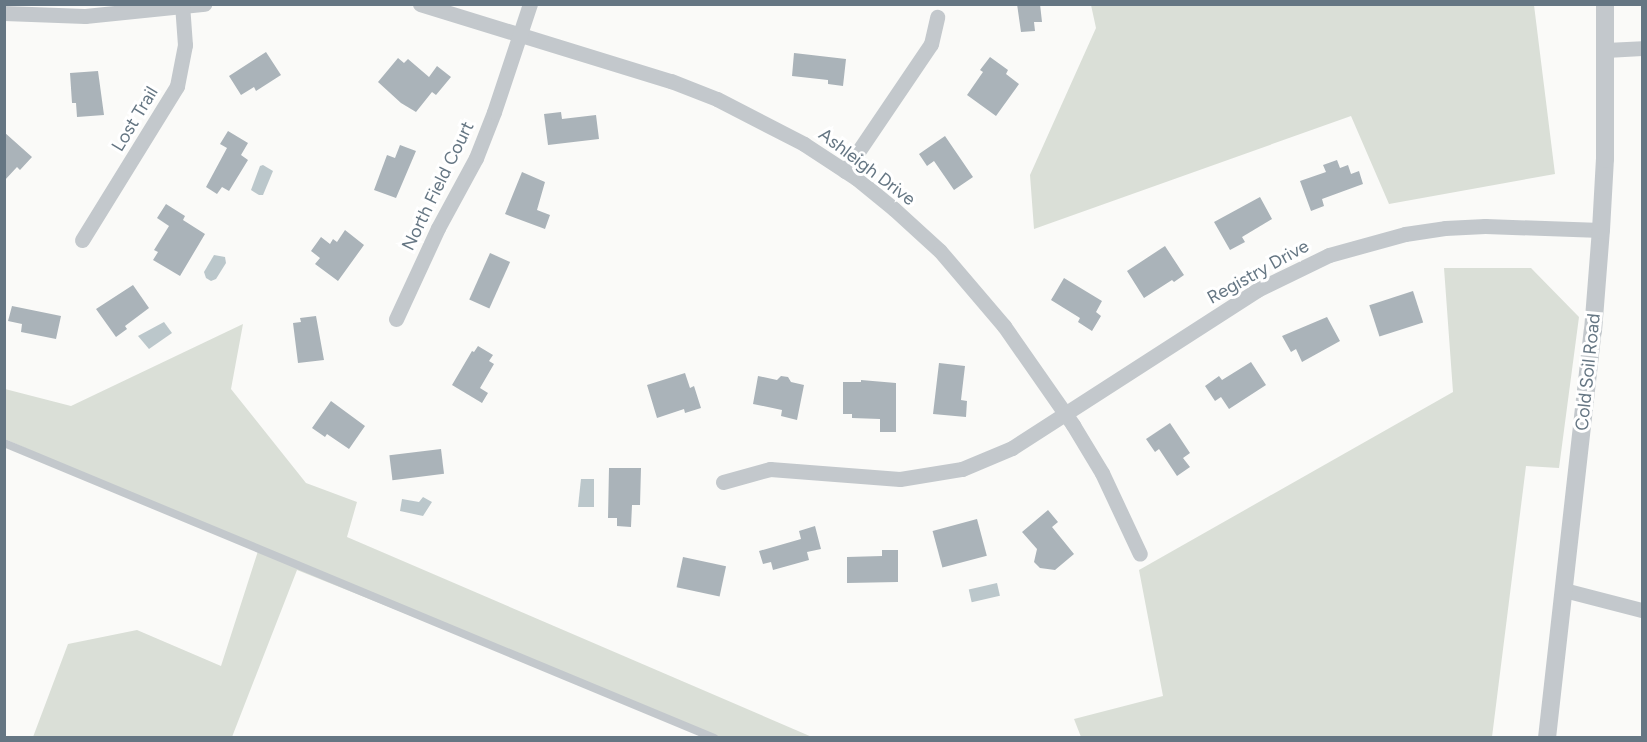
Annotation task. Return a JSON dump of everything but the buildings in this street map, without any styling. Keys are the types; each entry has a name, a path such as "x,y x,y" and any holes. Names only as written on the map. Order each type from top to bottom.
{"street":[{"path":"4,13 85,16 204,4"},
{"name":"Ashleigh Drive","path":"420,4 671,81 717,99 804,144 845,171 894,209 940,251 1004,326 1102,473 1140,554"},
{"name":"North Field Court","path":"396,319 438,228 476,158 530,4"},
{"name":"Cold Soil Road","path":"1547,738 1593,331 1601,230 1606,50 1605,4"},
{"name":"Lost Trail","path":"82,240 177,86 185,45 183,6"},
{"path":"845,171 932,44 937,17"},
{"path":"1606,50 1642,48"},
{"name":"Registry Drive","path":"723,482 770,469 869,479 932,476 988,460 1065,415 1257,290 1329,255 1386,238 1445,228 1517,226 1601,230"},
{"path":"1564,590 1642,610"}],"lane":[{"path":"4,443 714,738"}],"shaded area":[{"path":"1091,5 1534,5 1555,174 1389,204 1351,116 1034,229 1030,175 1096,28"},
{"path":"263,165 273,171 263,195 259,195 251,190 260,166"},
{"path":"214,255 225,257 226,263 216,279 211,281 206,278 204,272"},
{"path":"1444,268 1531,268 1579,317 1559,468 1526,466 1492,737 1081,737 1074,719 1163,696 1139,570 1453,392"},
{"path":"164,322 172,333 149,349 138,336"},
{"path":"243,324 231,389 306,483 357,502 347,537 812,737 713,737 297,570 232,737 33,737 68,644 137,630 221,666 258,551 5,439 5,389 71,406"},
{"path":"581,479 594,479 594,507 578,507"},
{"path":"423,497 432,502 423,516 400,511 402,499 419,502"},
{"path":"997,583 1000,596 972,602 969,590"}]}
